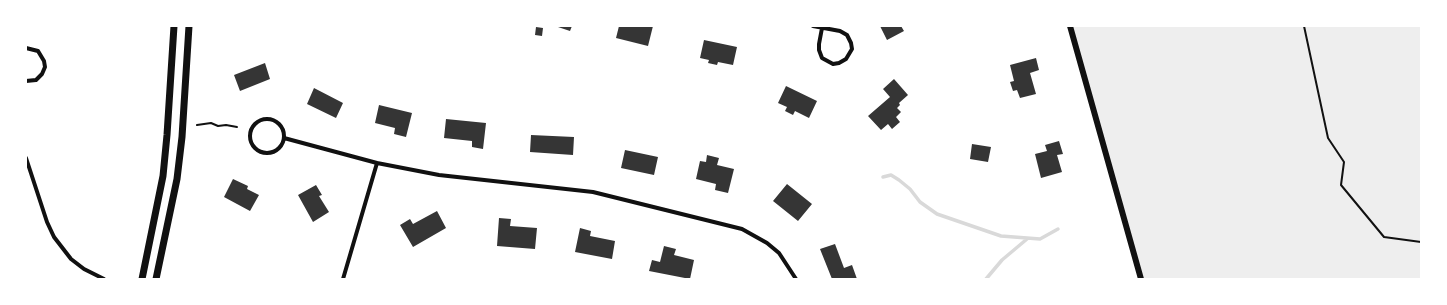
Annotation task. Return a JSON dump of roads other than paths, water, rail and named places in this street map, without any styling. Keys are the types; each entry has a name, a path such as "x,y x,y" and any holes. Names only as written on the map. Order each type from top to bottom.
{"main road":[{"path":"142,279 163,176 174,26"},
{"path":"156,279 177,179 182,137 189,26"}],"street":[{"path":"813,26 840,31 847,35 852,48 846,59 839,63 833,64 822,58 819,50 822,28"},
{"path":"1070,26 1141,279"},
{"path":"26,48 38,51 44,61 45,67 42,74 36,80 26,82"},
{"path":"266,119 278,123 284,132 284,138 281,146 276,150 267,153 261,152 254,147 250,133 256,123 266,119"},
{"path":"284,138 377,163 465,179 594,192 742,229 767,243 779,253 789,266 796,279"},
{"path":"26,158 47,222 54,237 71,259 84,269 104,279"},
{"path":"343,279 377,163"}],"waterway":[{"path":"883,177 891,175 899,180 910,189 920,202 937,214 1001,236 1040,239 1058,229"},
{"path":"986,279 1002,260 1027,239"}]}
